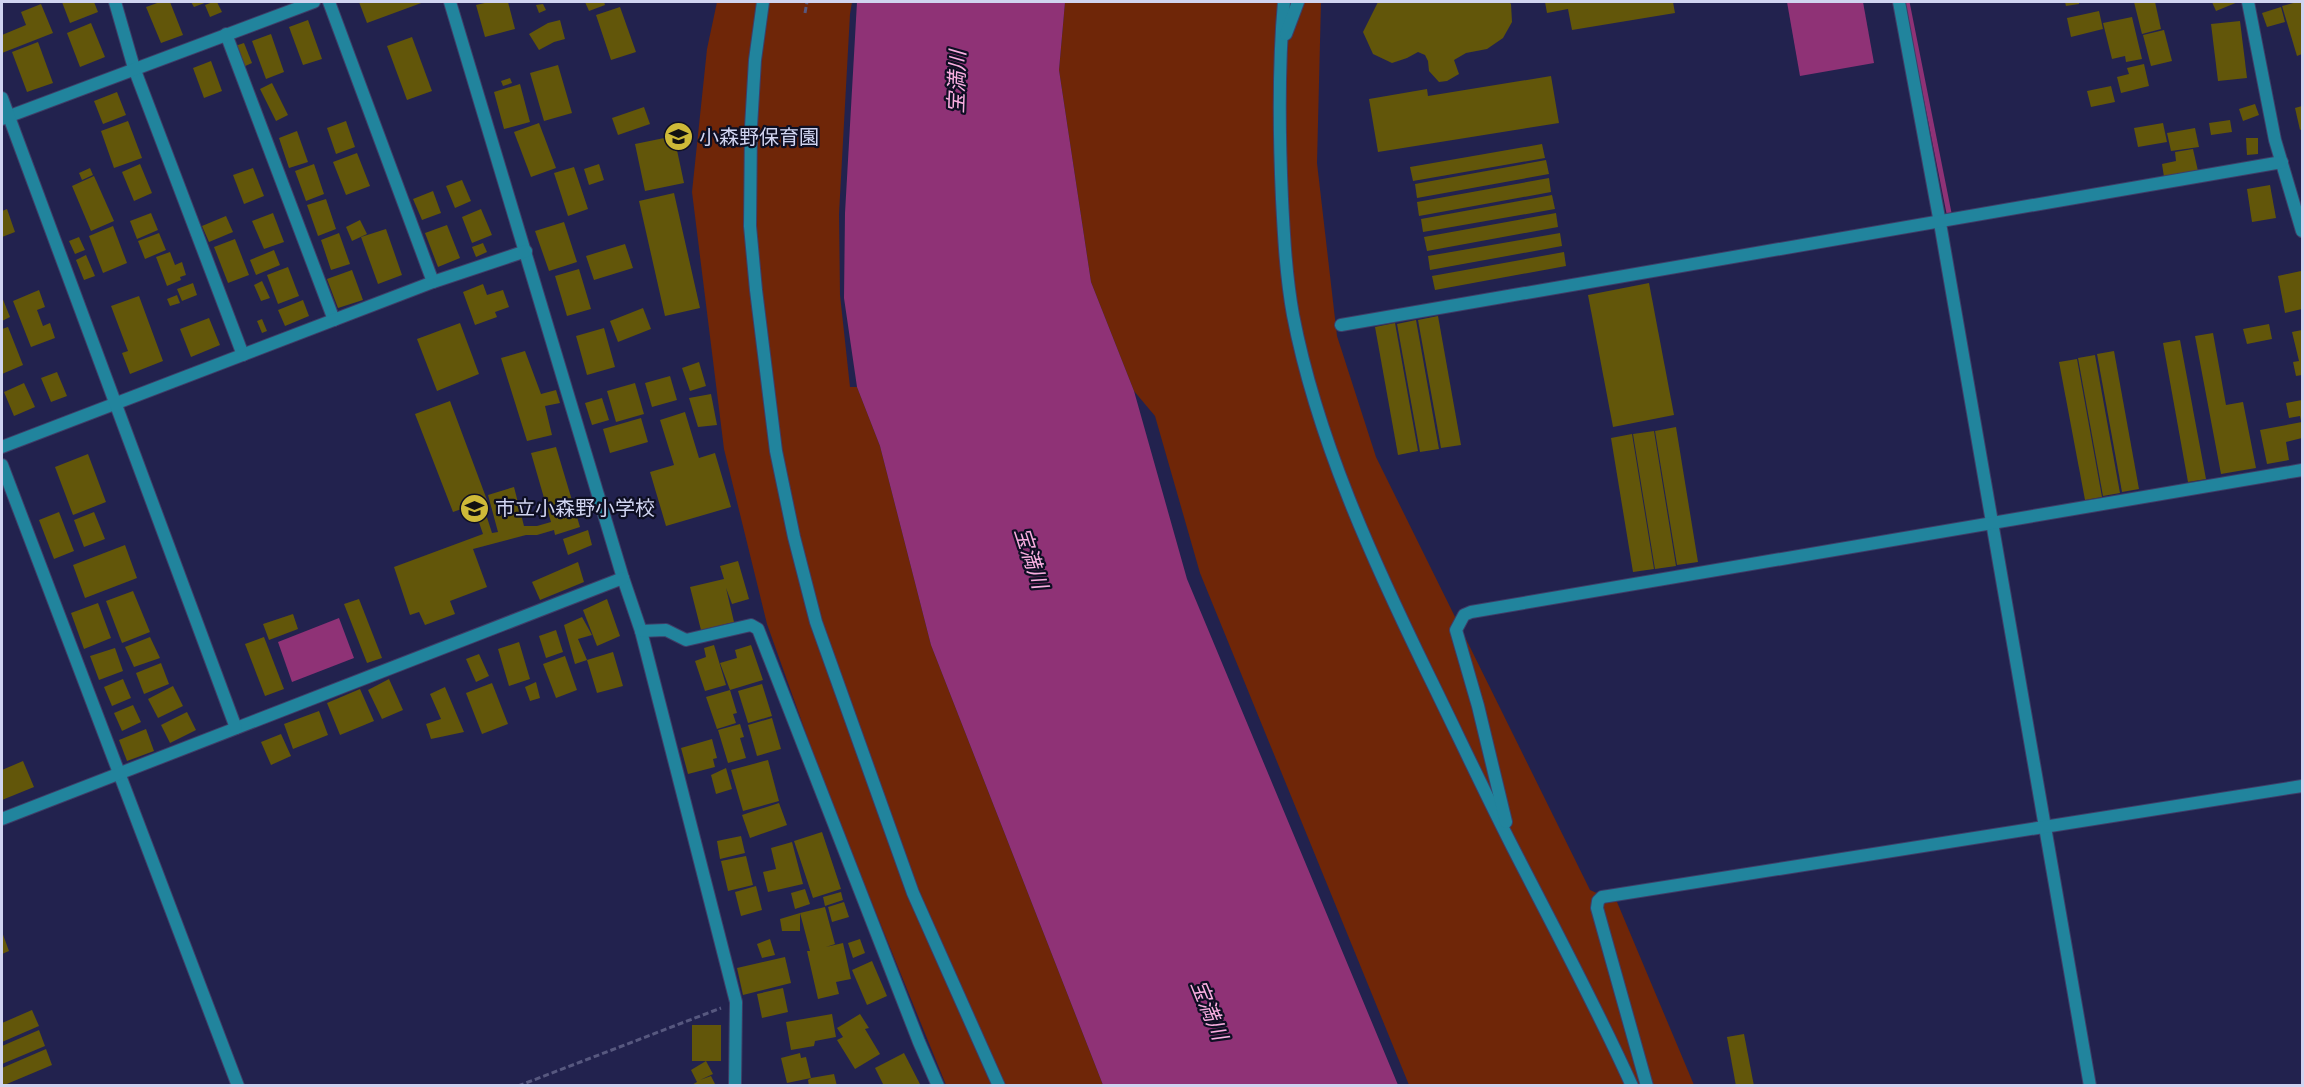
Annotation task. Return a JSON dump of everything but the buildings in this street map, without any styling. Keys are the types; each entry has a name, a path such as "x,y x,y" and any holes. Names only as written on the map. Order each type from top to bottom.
{"street":[{"path":"115,2 134,68 243,355"},
{"path":"5,118 314,2"},
{"path":"329,2 433,282"},
{"path":"450,2 622,578 641,631 736,1002 735,1086"},
{"path":"763,2 755,60 751,127 750,226 776,452 803,579 823,643 913,893 999,1086"},
{"path":"1284,2 1280,49 1279,154 1287,278 1294,319 1316,400 1352,506 1381,574 1512,846 1565,946 1632,1086"},
{"path":"1280,49 1298,2"},
{"path":"1899,2 1940,223 2090,1086"},
{"path":"2248,2 2266,102 2302,231"},
{"path":"226,34 334,320"},
{"path":"2,98 5,118 115,403 236,728"},
{"path":"1341,325 2282,162"},
{"path":"2,447 433,282 525,251"},
{"path":"2,465 238,1086"},
{"path":"1512,846 1478,706 1456,630 1464,615 1482,610 2302,470"},
{"path":"2,819 622,578"},
{"path":"641,631 666,630 686,640 751,625 758,629 938,1086"},
{"path":"1647,1086 1597,908 1598,901 1602,897 2302,786"}],"path":[{"path":"805,14 807,2"},
{"path":"518,1086 736,1002"}],"shaded area":[{"path":"717,2 852,2 839,214 840,295 850,387 857,387 880,446 931,645 1103,1085 946,1085 828,795 767,624 724,449 692,192 707,49"},
{"path":"1065,2 1321,2 1317,163 1337,336 1376,457 1590,890 1617,902 1694,1085 1409,1085 1200,573 1155,416 1134,391 1091,282 1059,70"}],"water":[{"name":"宝満川","path":"857,2 1065,2 1059,70 1091,282 1134,391 1187,579 1398,1085 1103,1085 931,645 880,446 857,387 844,298 845,213"},
{"path":"1787,2 1863,2 1874,63 1800,76"},
{"path":"339,618 354,658 292,682 278,642"}],"waterway":[{"path":"1907,2 1949,213"}],"place":[{"name":"小森野保育園","path":"678,137"},
{"name":"市立小森野小学校","path":"474,508"}]}
